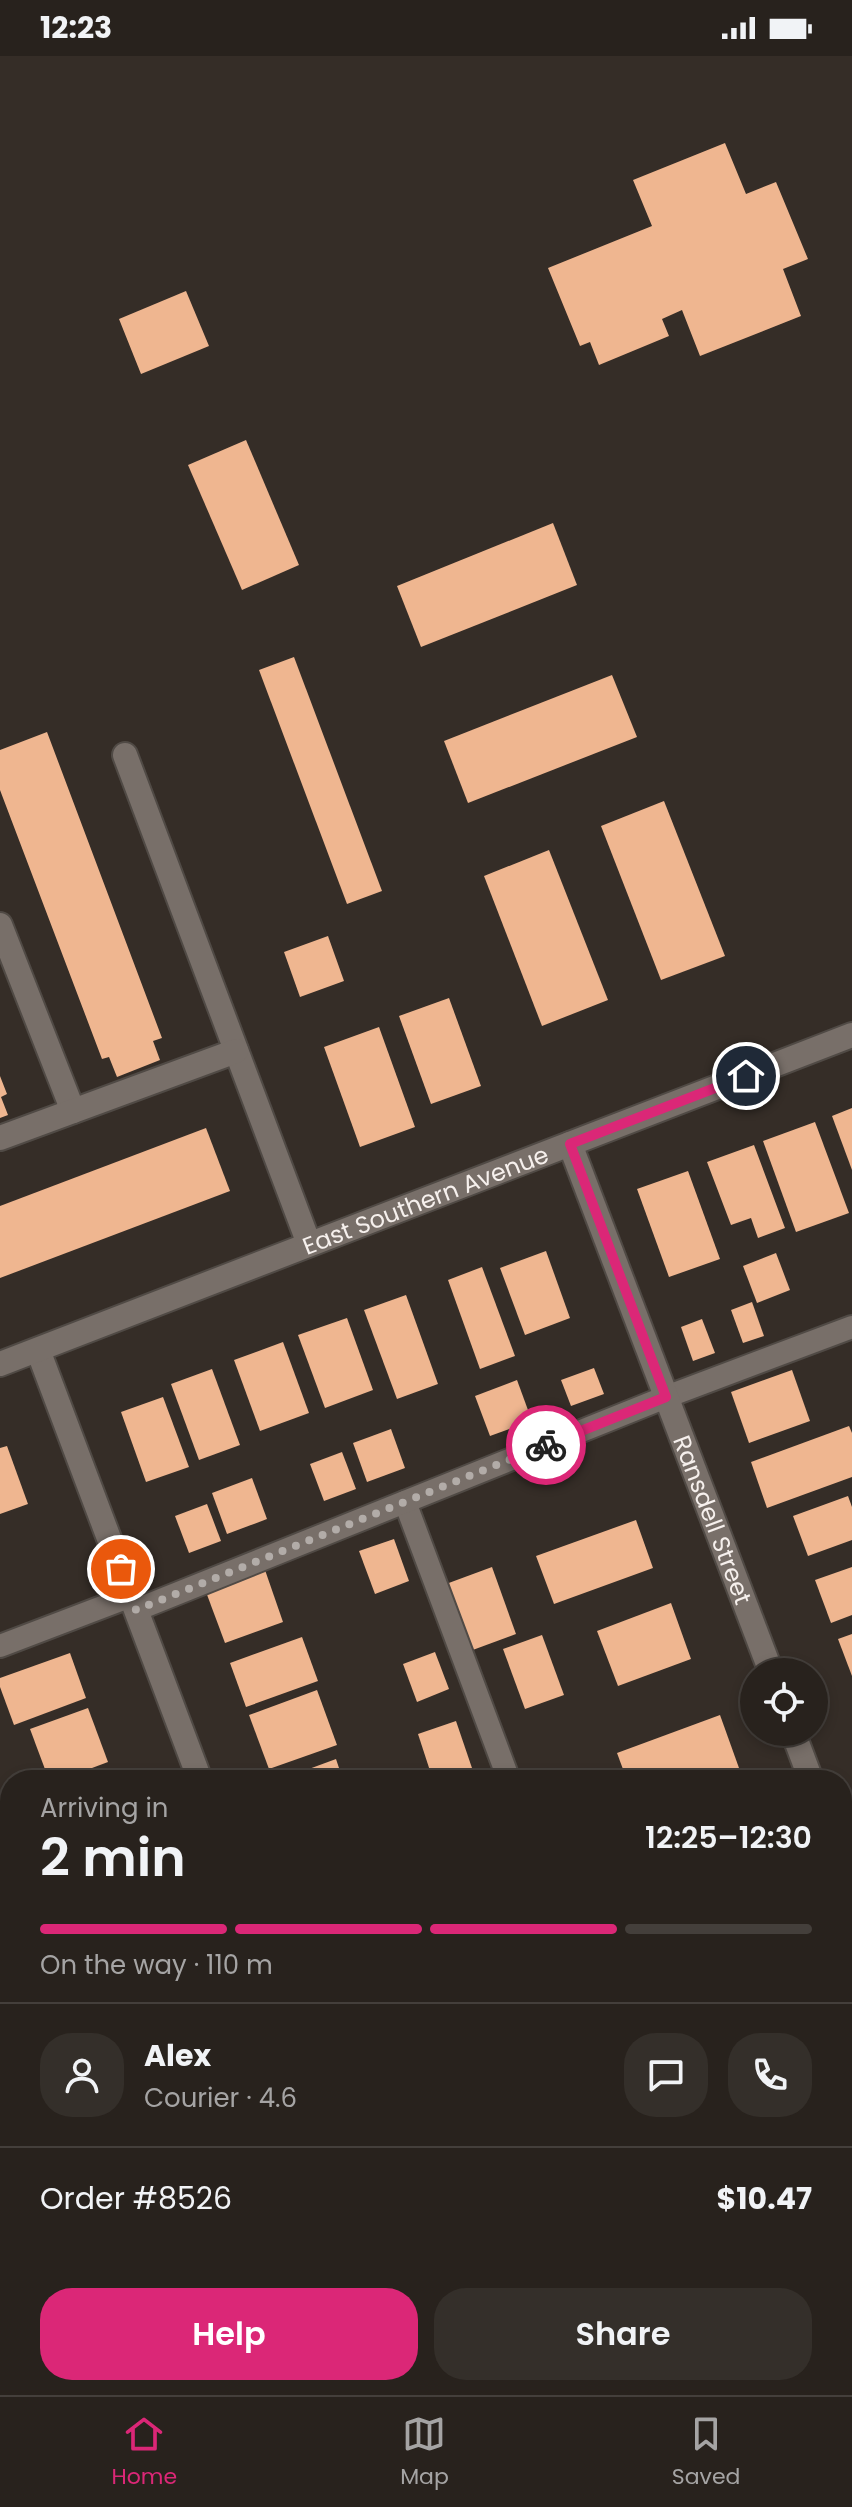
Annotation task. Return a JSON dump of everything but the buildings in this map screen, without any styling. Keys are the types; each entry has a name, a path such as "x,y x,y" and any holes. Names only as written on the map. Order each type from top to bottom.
{"street":[{"path":"125,755 309,1244"},
{"path":"0,925 73,1111"},
{"name":"East Southern Avenue","path":"0,1364 852,1035"},
{"path":"0,1138 236,1051"},
{"name":"Ransdell Street","path":"570,1144 766,1658"},
{"path":"38,1350 196,1770"},
{"path":"798,1746 807,1770"}],"lane":[{"path":"0,1646 134,1603 405,1502 666,1397 852,1327"},
{"path":"405,1502 505,1770"}],"way so far":[{"path":"121,1569 136,1610 546,1445"}],"route":[{"path":"546,1445 666,1397 570,1144 746,1076"}]}
